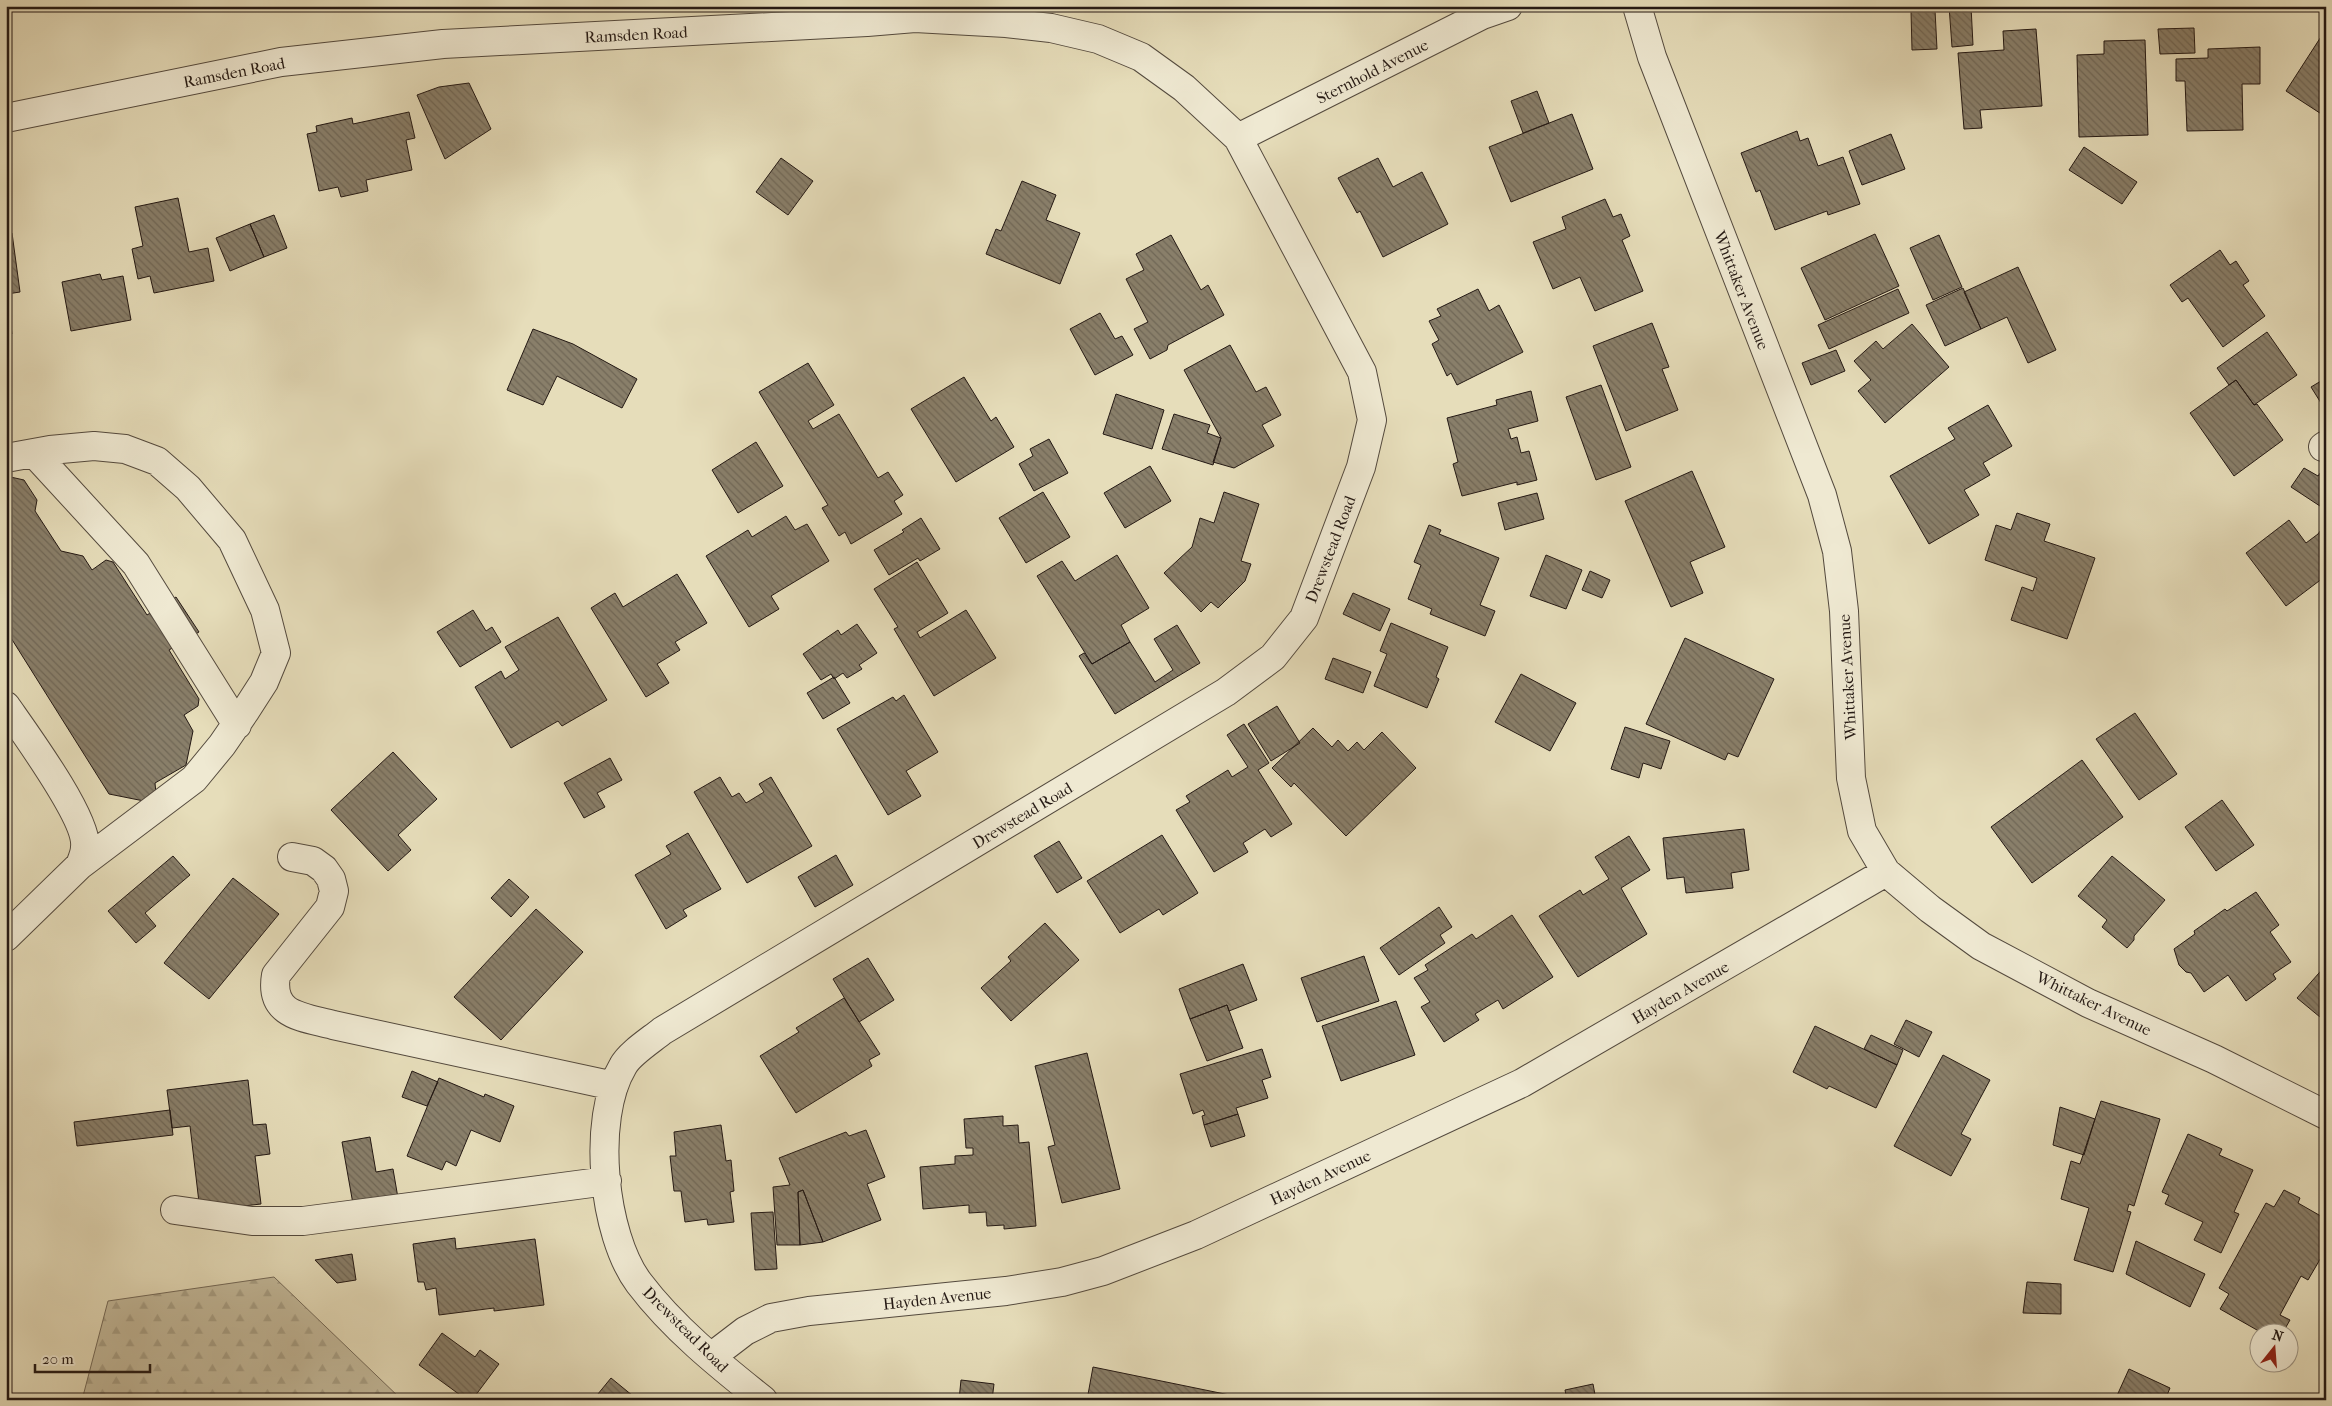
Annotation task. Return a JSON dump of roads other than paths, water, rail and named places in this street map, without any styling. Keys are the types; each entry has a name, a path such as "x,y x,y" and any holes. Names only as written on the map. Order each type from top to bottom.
{"street":[{"name":"Sternhold Avenue","path":"1238,138 1482,15 1508,6"},
{"name":"Whittaker Avenue","path":"1637,6 1652,57 1822,495 1837,551 1844,611 1851,778 1862,831 1886,872 1930,910 1981,946 2088,1003 2214,1059 2326,1115"},
{"name":"Ramsden Road","path":"6,118 281,62 443,44 916,18 1051,28 1098,39 1141,57 1184,88 1238,138"},
{"name":"Drewstead Road","path":"763,1400 711,1357 662,1310 639,1282 624,1259 612,1218 607,1181 605,1123 610,1096 623,1064 662,1031 1226,692 1273,657 1304,618 1361,467 1372,420 1362,372 1238,138"},
{"path":"6,458 94,446 124,449 157,462 188,488 232,540 265,610 276,653 264,682 237,725 194,779 80,865 6,937"},
{"path":"34,453 136,564 237,725"},
{"path":"6,706 62,788 80,826 86,846 80,865"},
{"path":"292,857 313,861 324,869 331,879 334,891 330,906 276,975 274,986 282,1007 294,1015 334,1025 614,1086"},
{"name":"Hayden Avenue","path":"711,1357 745,1331 771,1318 809,1310 1006,1291 1062,1282 1103,1271 1196,1234 1522,1083 1886,872"},
{"path":"174,1210 252,1222 303,1220 607,1181"}]}
